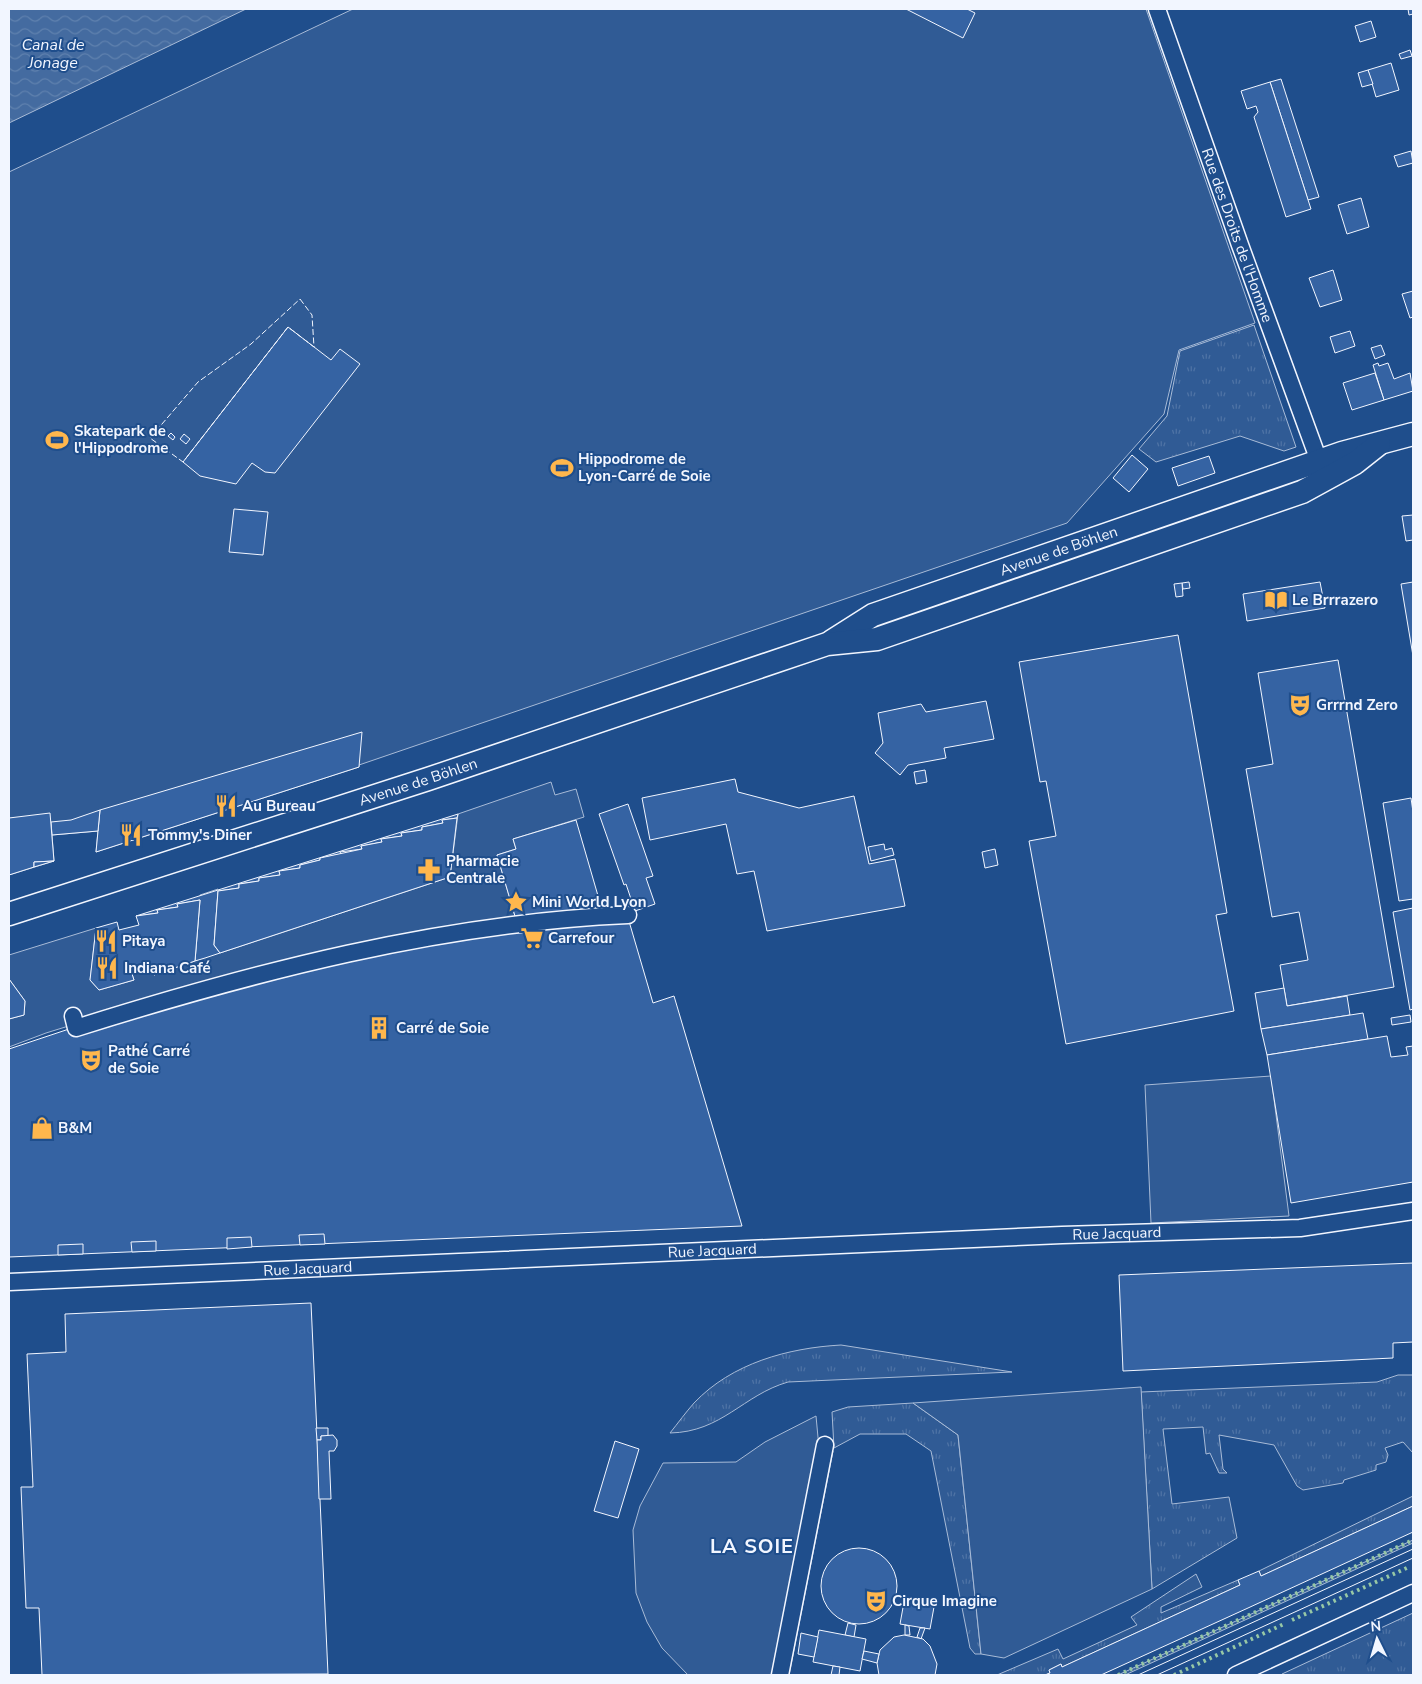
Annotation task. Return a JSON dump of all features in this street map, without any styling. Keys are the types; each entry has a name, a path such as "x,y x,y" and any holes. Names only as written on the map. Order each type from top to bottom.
{"main road":[{"name":"Avenue de Böhlen","path":"827,644 873,615 1319,461 1413,434"},
{"name":"Avenue de Böhlen","path":"9,914 418,782 827,644 877,639 1302,492 1355,463 1379,444"},
{"name":"Avenue de Böhlen","path":"1256,508 1300,480 1297,470"}],"street":[{"name":"Rue des Droits de l'Homme","path":"1157,9 1319,461"},
{"path":"72,1016 76,1028 220,986 357,953 546,920 628,915"},
{"name":"Rue Jacquard","path":"9,1282 1062,1235 1300,1228 1413,1211"},
{"path":"780,1675 825,1445"},
{"path":"1236,1675 1413,1593"}],"green space":[{"path":"1254,325 1296,447 1284,451 1240,436 1156,462 1139,449 1167,416 1180,351"},
{"path":"841,1345 1012,1372 788,1382 758,1395 718,1420 688,1431 670,1433 694,1403 709,1389 743,1368 781,1354"},
{"path":"1398,1375 1413,1375 1413,1453 1403,1442 1385,1448 1388,1455 1386,1462 1376,1465 1376,1470 1344,1480 1343,1483 1303,1490 1297,1486 1274,1445 1219,1435 1223,1469 1227,1473 1219,1473 1210,1453 1206,1454 1203,1427 1163,1429 1172,1504 1229,1497 1237,1538 1152,1589 1141,1392 1377,1382"},
{"path":"913,1403 958,1435 981,1654 975,1654 970,1648 931,1451 906,1434 860,1434 834,1448 832,1412 848,1407"},
{"path":"1413,1496 1413,1506 1261,1576 1259,1571"},
{"path":"1413,1540 1413,1543 1125,1675 1118,1675"},
{"path":"1196,1574 1202,1587 1161,1607 1161,1613 1238,1580 1240,1585 1062,1667 1061,1664 1049,1670 1050,1673 1045,1675 997,1675 1058,1649 1063,1659 1137,1625 1131,1617"},
{"path":"1413,1613 1413,1675 1282,1674"}],"shaded area":[{"name":"Hippodrome de Lyon-Carré de Soie","path":"353,9 1146,9 1255,323 1179,350 1164,414 1067,523 359,765 359,767 96,852 98,831 52,835 54,861 9,875 9,172"},
{"path":"551,782 555,795 576,789 584,817 513,839 516,849 497,855 517,923 175,993 46,1033 9,1047 9,1019 24,1015 25,1001 9,979 9,955 96,928 90,980 99,990 134,980 132,974 152,968 154,975 195,961 200,895 218,889 214,945 220,953 450,877 458,814"},
{"path":"1271,1076 1289,1216 1151,1223 1145,1085"},
{"path":"1141,1387 1152,1589 1004,1658 981,1654 958,1435 913,1403"},
{"path":"816,1416 819,1448 833,1451 789,1675 688,1675 662,1648 647,1622 636,1593 633,1530 640,1506 663,1463 736,1462 765,1442"}],"water":[{"name":"Canal de Jonage","path":"9,9 246,9 9,123"}],"building":[{"path":"906,9 967,9 975,13 963,38"},
{"path":"1408,9 1413,9 1413,14 1409,15"},
{"path":"1371,21 1376,37 1360,42 1355,26"},
{"path":"1410,50 1412,56 1401,59 1399,54"},
{"path":"1391,63 1399,90 1376,97 1368,70"},
{"path":"1368,70 1373,84 1362,87 1358,73"},
{"path":"1281,79 1319,197 1308,200 1270,82"},
{"path":"1270,82 1311,209 1286,217 1254,117 1258,112 1256,106 1247,109 1241,91"},
{"path":"1411,151 1413,163 1398,167 1394,156"},
{"path":"1361,198 1369,227 1347,234 1338,205"},
{"path":"1333,270 1342,300 1320,307 1309,278"},
{"path":"1413,291 1413,317 1410,318 1402,294"},
{"path":"288,327 331,360 340,349 360,364 275,473 265,472 252,463 236,484 200,476 183,462"},
{"path":"1350,331 1355,346 1335,353 1330,337"},
{"path":"1381,345 1385,355 1375,359 1371,348"},
{"path":"1378,363 1379,366 1388,363 1394,379 1410,373 1413,391 1384,400 1373,365"},
{"path":"1375,373 1384,400 1352,410 1343,383"},
{"path":"171,433 175,437 173,440 168,436"},
{"path":"184,434 190,439 186,444 180,439"},
{"path":"1132,455 1148,469 1129,492 1113,478"},
{"path":"1209,456 1215,473 1178,486 1172,468"},
{"path":"234,509 268,512 263,555 229,552"},
{"path":"1413,515 1413,540 1406,541 1402,516"},
{"path":"1189,582 1190,588 1183,589 1182,583"},
{"path":"1320,582 1325,608 1247,621 1243,594"},
{"path":"1413,582 1413,656 1401,584"},
{"path":"1182,583 1183,596 1176,597 1174,584"},
{"path":"1178,635 1227,913 1216,915 1234,1011 1066,1044 1029,841 1056,836 1046,781 1040,782 1019,662"},
{"path":"1338,660 1394,987 1287,1006 1280,965 1308,960 1299,912 1272,917 1246,769 1273,764 1258,673"},
{"path":"986,701 994,739 944,748 946,758 908,765 900,775 875,753 883,743 878,713 921,704 926,712"},
{"path":"362,732 359,767 96,852 100,810"},
{"path":"925,770 927,782 916,784 914,772"},
{"path":"735,779 738,792 799,808 854,796 869,864 895,859 905,906 767,931 754,871 737,874 726,824 650,840 642,798"},
{"path":"1411,798 1413,812 1413,899 1399,901 1383,803"},
{"path":"628,804 653,876 646,878 655,904 635,911 599,814"},
{"path":"100,810 98,831 52,835 51,822 71,820"},
{"path":"50,813 54,861 34,862 34,867 9,875 9,818"},
{"path":"458,814 457,818 442,820 443,823 422,827 422,830 401,833 402,836 381,839 382,842 361,846 362,849 340,852 341,854 320,858 320,860 300,865 300,868 279,871 280,875 259,878 259,881 239,884 239,888 218,891 214,945 220,953 205,958 195,961 200,900 177,904 178,907 157,910 158,913 136,916"},
{"path":"457,818 450,877 220,953 214,945 218,891 239,888 239,884 259,881 259,878 280,875 279,871 300,868 300,865 320,860 320,858 362,849 361,846 382,842 381,839 402,836 401,833 422,830 422,827 443,823 442,820"},
{"name":"Carré de Soie","path":"576,820 603,913 626,911 653,1003 674,996 742,1226 9,1257 9,1049 141,1005 517,923 497,855 516,849 513,839"},
{"path":"884,844 885,850 892,848 894,855 871,861 868,847"},
{"path":"995,849 998,865 985,868 982,852"},
{"path":"54,861 34,867 34,862"},
{"path":"200,900 195,961 154,975 152,968 132,974 134,980 99,990 90,980 96,928 117,922 119,930 139,925 136,916 158,913 157,910 178,907 177,904"},
{"path":"1413,908 1413,1009 1410,1010 1393,912"},
{"path":"9,979 25,1001 24,1015 9,1019"},
{"path":"1284,988 1287,1006 1347,996 1350,1015 1261,1029 1255,993"},
{"path":"1363,1013 1368,1039 1267,1055 1261,1029"},
{"path":"1410,1015 1411,1022 1392,1025 1391,1018"},
{"path":"1387,1036 1391,1057 1408,1055 1406,1047 1413,1046 1413,1182 1291,1203 1267,1055"},
{"path":"324,1234 325,1244 300,1245 299,1235"},
{"path":"251,1237 252,1247 227,1249 227,1238"},
{"path":"156,1241 156,1251 132,1252 131,1242"},
{"path":"83,1244 83,1254 58,1255 58,1245"},
{"path":"1413,1263 1413,1342 1393,1343 1393,1358 1123,1371 1119,1275"},
{"path":"311,1303 328,1674 42,1675 39,1608 26,1608 21,1487 33,1487 27,1354 66,1352 65,1314"},
{"path":"316,1428 328,1428 328,1436 321,1436 321,1440 317,1440"},
{"path":"333,1435 337,1440 337,1446 334,1451 329,1451 331,1499 319,1499 317,1440 321,1440 321,1436"},
{"path":"615,1441 639,1449 618,1518 594,1511"},
{"path":"1413,1506 1413,1532 1248,1608 1101,1675 1045,1675 1050,1673 1049,1670 1061,1664 1062,1667 1240,1585 1238,1580 1259,1571 1261,1576"},
{"path":"867,1548 880,1554 891,1565 897,1578 895,1601 880,1618 867,1624 851,1624 838,1618 823,1601 821,1578 827,1565 844,1550"},
{"path":"904,1602 934,1607 930,1629 900,1624"},
{"path":"848,1623 856,1625 854,1637 845,1635"},
{"path":"905,1625 909,1626 910,1635 905,1635"},
{"path":"920,1628 925,1628 921,1639 917,1637"},
{"path":"819,1630 866,1639 860,1671 813,1662"},
{"path":"801,1633 818,1637 814,1657 798,1654"},
{"path":"904,1635 923,1639 930,1646 937,1664 935,1675 879,1675 877,1663 880,1650 894,1637"},
{"path":"864,1651 879,1654 877,1663 862,1659"},
{"path":"833,1666 840,1667 839,1675 831,1675"}],"tram line":[{"path":"1138,1675 1413,1549"},
{"path":"1157,1675 1413,1558"}],"hedge":[{"path":"1118,1675 1413,1540"},
{"path":"1292,1620 1409,1567"},
{"path":"1174,1675 1284,1624"}],"fence":[{"path":"300,299 312,315 314,347 288,327 183,462 150,438 198,382 251,344 300,299"}],"place":[{"name":"Skatepark de l'Hippodrome","path":"57,440"},
{"name":"Hippodrome de Lyon-Carré de Soie","path":"562,468"},
{"name":"Le Brrrazero","path":"1276,600"},
{"name":"Grrrnd Zero","path":"1300,705"},
{"name":"Au Bureau","path":"226,806"},
{"name":"Tommy's Diner","path":"131,835"},
{"name":"Pharmacie Centrale","path":"429,870"},
{"name":"Mini World Lyon","path":"516,902"},
{"name":"Carrefour","path":"532,938"},
{"name":"Pitaya","path":"106,941"},
{"name":"Indiana Café","path":"107,968"},
{"name":"Carré de Soie","path":"379,1028"},
{"name":"Pathé Carré de Soie","path":"91,1060"},
{"name":"B&M","path":"42,1128"},
{"name":"Cirque Imagine","path":"876,1601"}],"district":[{"name":"LA SOIE","path":"752,1546"}]}
